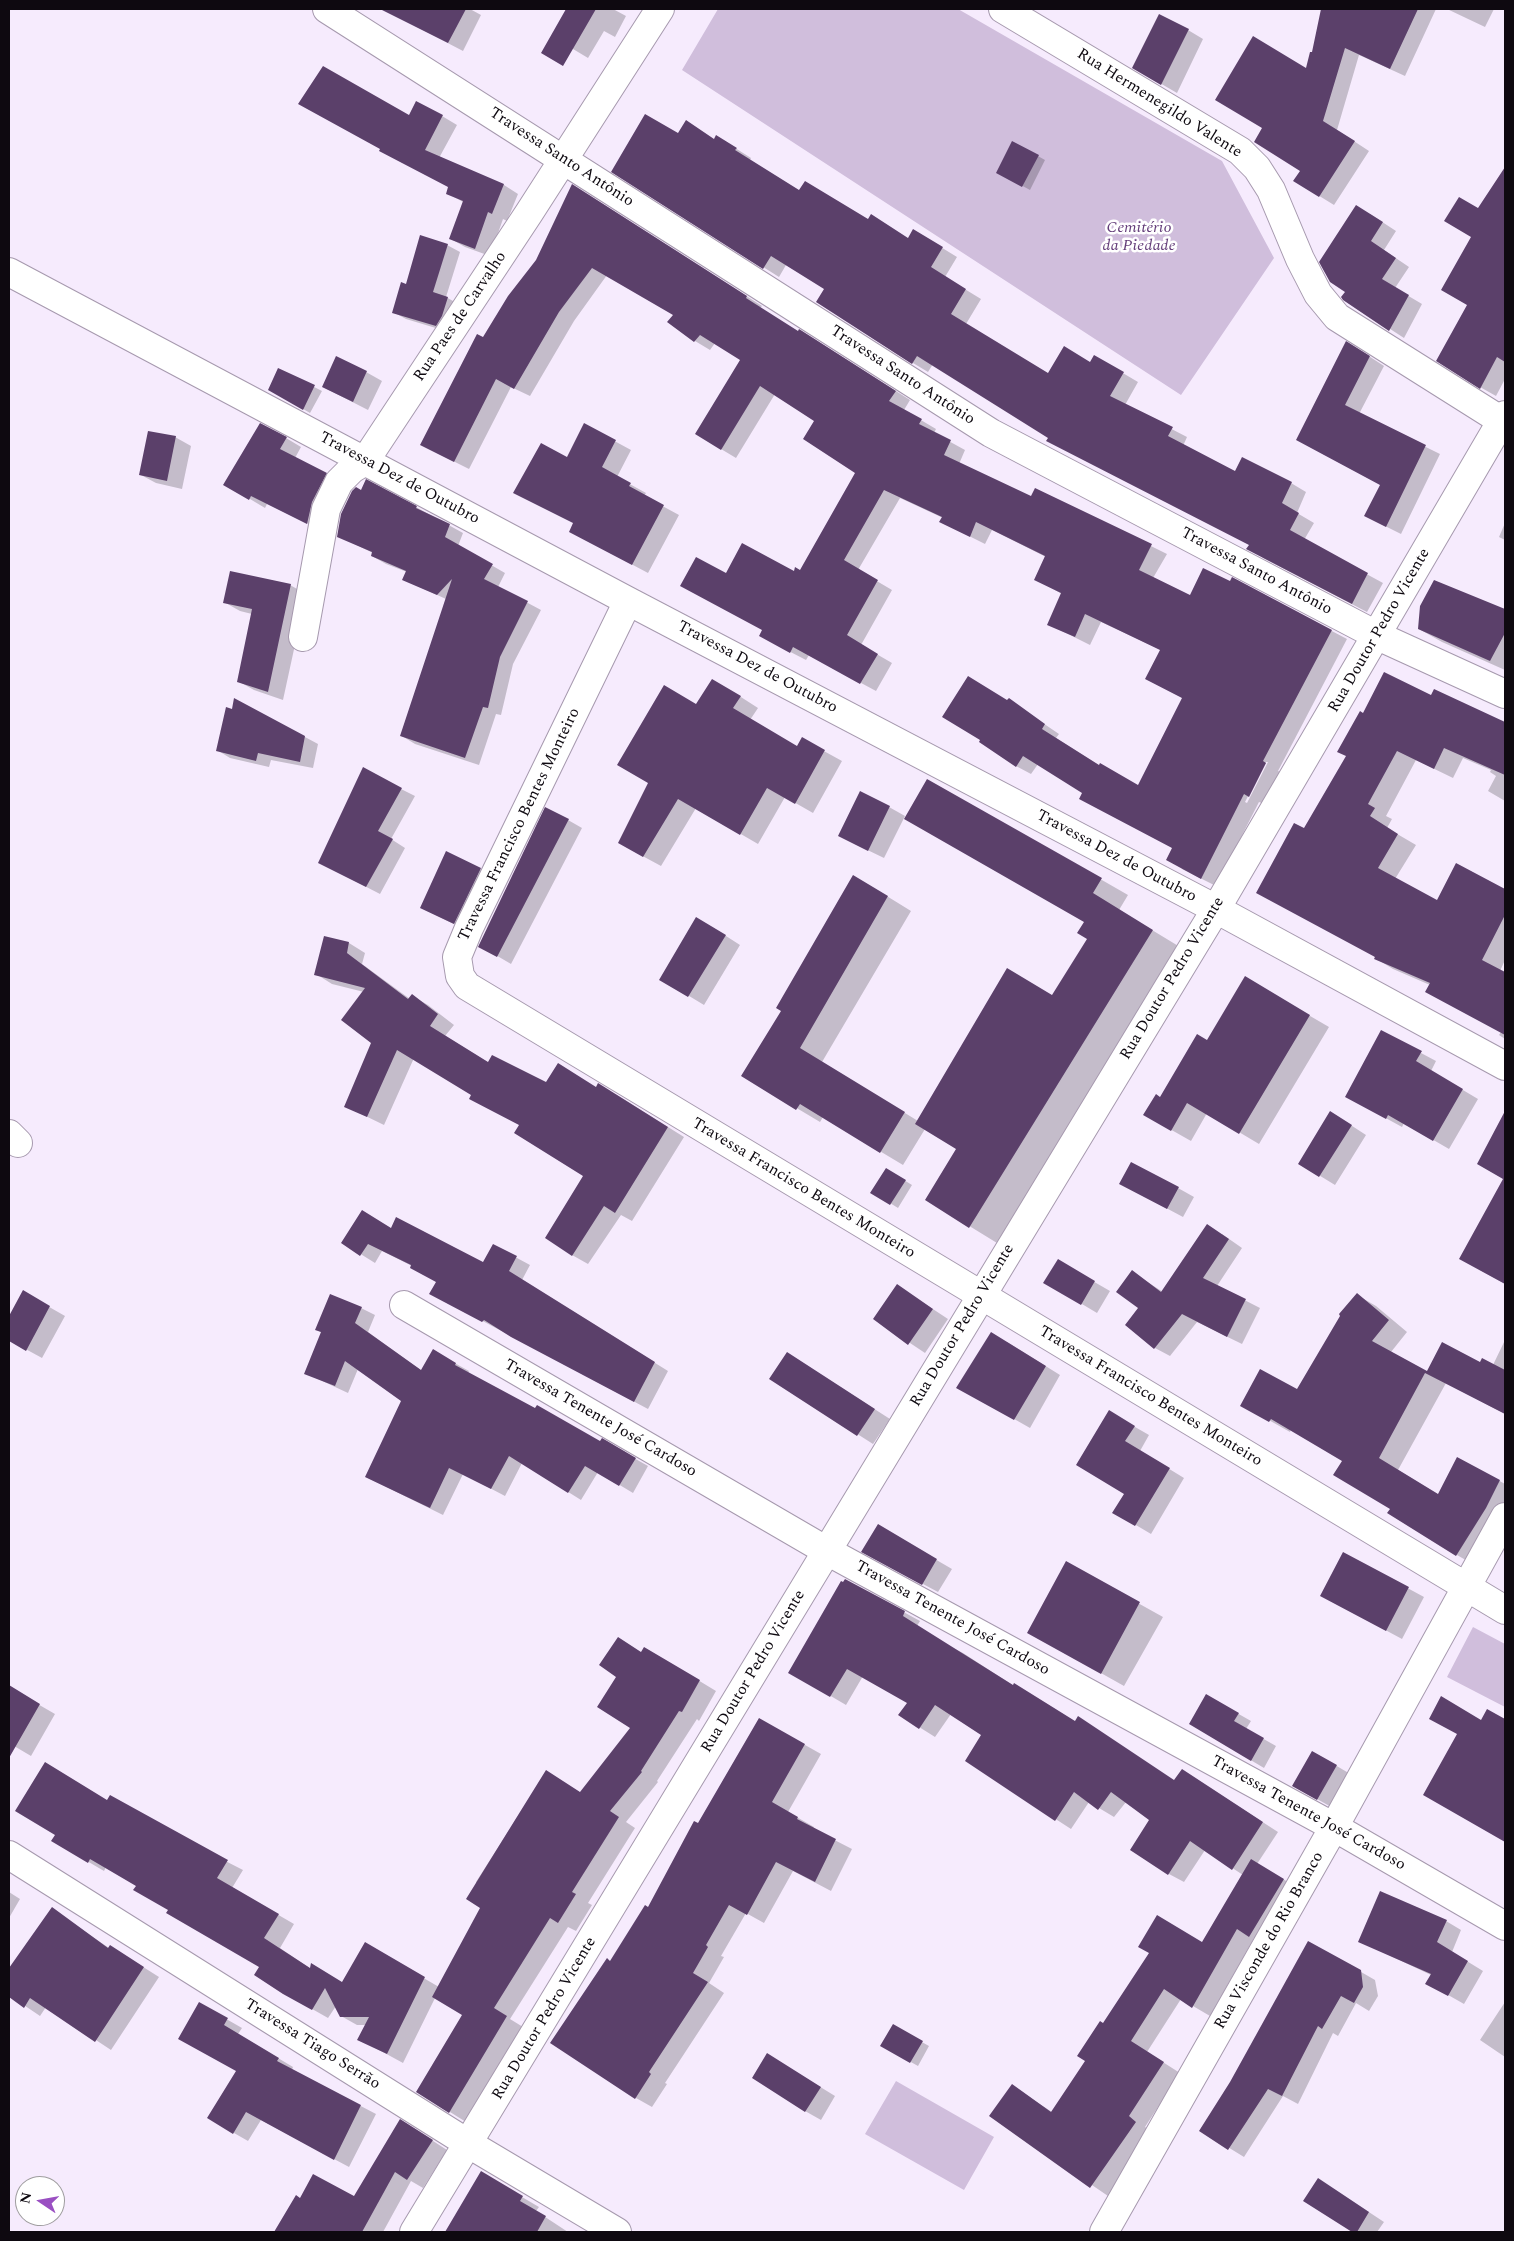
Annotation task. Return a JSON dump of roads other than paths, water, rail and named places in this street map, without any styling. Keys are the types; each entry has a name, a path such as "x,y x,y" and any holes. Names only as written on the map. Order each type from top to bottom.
{"street":[{"name":"Travessa Santo Antônio","path":"327,9 991,433 1378,636 1505,694"},
{"name":"Rua Paes de Carvalho","path":"303,636 326,509 339,482 352,469 365,461 530,213 563,158 660,9"},
{"name":"Rua Hermenegildo Valente","path":"1003,9 1240,151 1256,168 1271,190 1318,294 1337,317 1502,424"},
{"name":"Travessa Dez de Outubro","path":"9,272 628,601 1216,909 1505,1066"},
{"name":"Rua Doutor Pedro Vicente","path":"414,2232 1216,909 1502,424"},
{"name":"Travessa Francisco Bentes Monteiro","path":"628,601 469,928 457,957 460,976 467,986 1505,1610"},
{"name":"Travessa Tenente José Cardoso","path":"404,1304 827,1551 1334,1827 1505,1926"},
{"name":"Rua Visconde do Rio Branco","path":"1104,2232 1334,1827 1465,1586 1505,1517"},
{"name":"Travessa Tiago Serrão","path":"9,1856 469,2144 616,2232"}],"park label":[{"name":"Cemitério da Piedade","path":"1139,238"}]}
